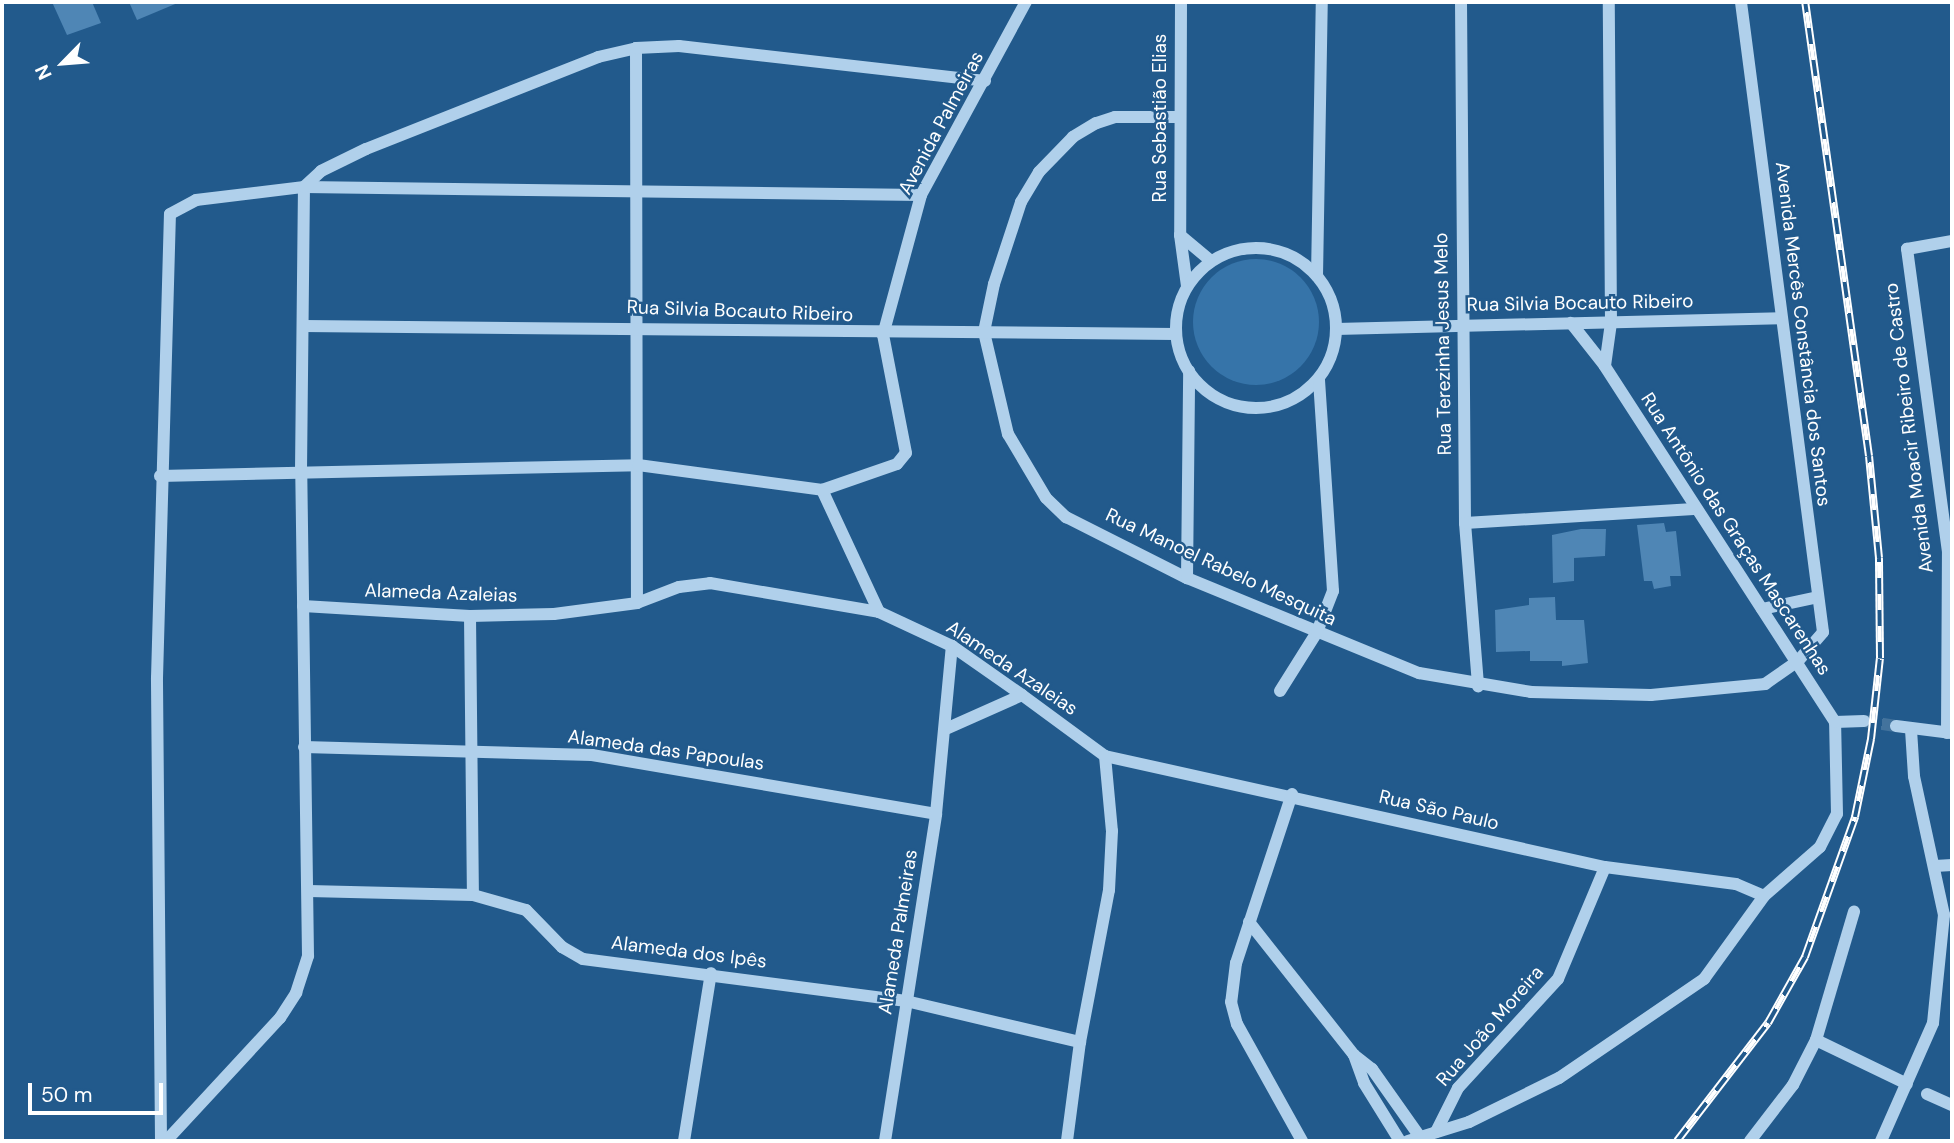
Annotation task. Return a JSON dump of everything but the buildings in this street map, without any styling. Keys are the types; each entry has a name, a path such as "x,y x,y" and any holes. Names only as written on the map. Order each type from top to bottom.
{"street":[{"name":"Avenida Palmeiras","path":"822,491 897,464 906,453 883,335 921,195 1026,2"},
{"name":"Rua Sebastião Elias","path":"1181,2 1178,117 1180,234 1187,286"},
{"path":"1317,276 1322,2"},
{"name":"Rua Terezinha Jesus Melo","path":"1461,2 1461,323 1465,523 1478,686"},
{"path":"1605,366 1611,323 1609,2"},
{"name":"Avenida Mercês Constância dos Santos","path":"1741,2 1823,632 1798,661"},
{"path":"164,1141 280,1018 296,993 308,956 301,471 304,187 321,172 366,149 598,57 636,48 678,47 985,81"},
{"path":"636,48 637,603"},
{"name":"Rua Manoel Rabelo Mesquita","path":"1178,117 1115,117 1096,123 1073,137 1039,172 1021,202 994,284 984,332 1009,434 1046,498 1066,517 1187,578 1317,632 1419,673 1478,686 1651,695 1765,684 1798,661"},
{"path":"164,1141 160,476 170,214 196,200 304,187 921,195"},
{"path":"1180,234 1211,261"},
{"name":"Avenida Moacir Ribeiro de Castro","path":"1950,733 1948,552 1907,249 1952,240"},
{"path":"1187,578 1189,371 1176,334 1178,309 1187,286 1211,261 1232,251 1267,249 1300,260 1317,276 1332,300 1336,328 1332,355 1319,378 1284,403 1252,408 1221,400 1189,371"},
{"name":"Rua Silvia Bocauto Ribeiro","path":"1336,328 1461,323 1611,323 1782,318"},
{"name":"Rua Antônio das Graças Mascarenhas","path":"1571,323 1605,366 1694,509 1798,661 1835,722"},
{"name":"Rua Silvia Bocauto Ribeiro","path":"303,326 635,326 883,335 984,332 1176,334"},
{"path":"1280,691 1317,632 1329,607 1335,575 1319,378"},
{"path":"160,476 638,465 822,491 879,612"},
{"path":"1465,523 1694,509"},
{"name":"Alameda Azaleias","path":"303,606 470,616 554,614 637,603 679,587 710,583 879,612 952,646 1105,756"},
{"path":"1762,609 1818,597"},
{"path":"470,616 474,751 473,895"},
{"name":"Alameda Palmeiras","path":"885,1141 948,728 952,646"},
{"path":"948,728 1022,695"},
{"path":"1249,922 1354,1055 1372,1069 1414,1139 1436,1132 1491,1112 1559,1078 1704,979 1765,896 1820,847 1837,814 1839,748 1835,722 1864,722"},
{"path":"1896,726 1950,733"},
{"path":"1881,1141 1933,1023 1944,915 1914,776 1911,730"},
{"name":"Alameda das Papoulas","path":"304,747 592,755 936,814"},
{"path":"1067,1141 1080,1042 1109,890 1112,831 1105,756"},
{"name":"Rua São Paulo","path":"1105,756 1292,794 1605,867 1736,884 1765,896"},
{"path":"1292,794 1236,963 1231,1002 1237,1024 1302,1141"},
{"path":"1935,866 1952,865"},
{"name":"Rua João Moreira","path":"1436,1132 1458,1088 1558,979 1605,867"},
{"name":"Alameda dos Ipês","path":"309,891 473,895 526,911 562,947 583,959 710,973 906,1001 1080,1042"},
{"path":"1750,1141 1793,1086 1816,1040 1854,912"},
{"path":"684,1141 710,973"},
{"path":"1816,1040 1907,1084"},
{"path":"1354,1055 1364,1083 1400,1141"},
{"path":"1927,1094 1952,1105"}],"shaded area":[{"path":"1256,259 1280,264 1300,278 1314,298 1319,322 1314,346 1300,366 1280,380 1256,385 1232,380 1212,366 1198,346 1193,322 1198,298 1212,278 1232,264"}],"tunnel":[{"path":"1864,721 1896,726"}],"railway":[{"path":"1677,1141 1768,1023 1805,957 1855,817 1871,739 1880,658 1879,558 1869,456 1805,2"}]}
